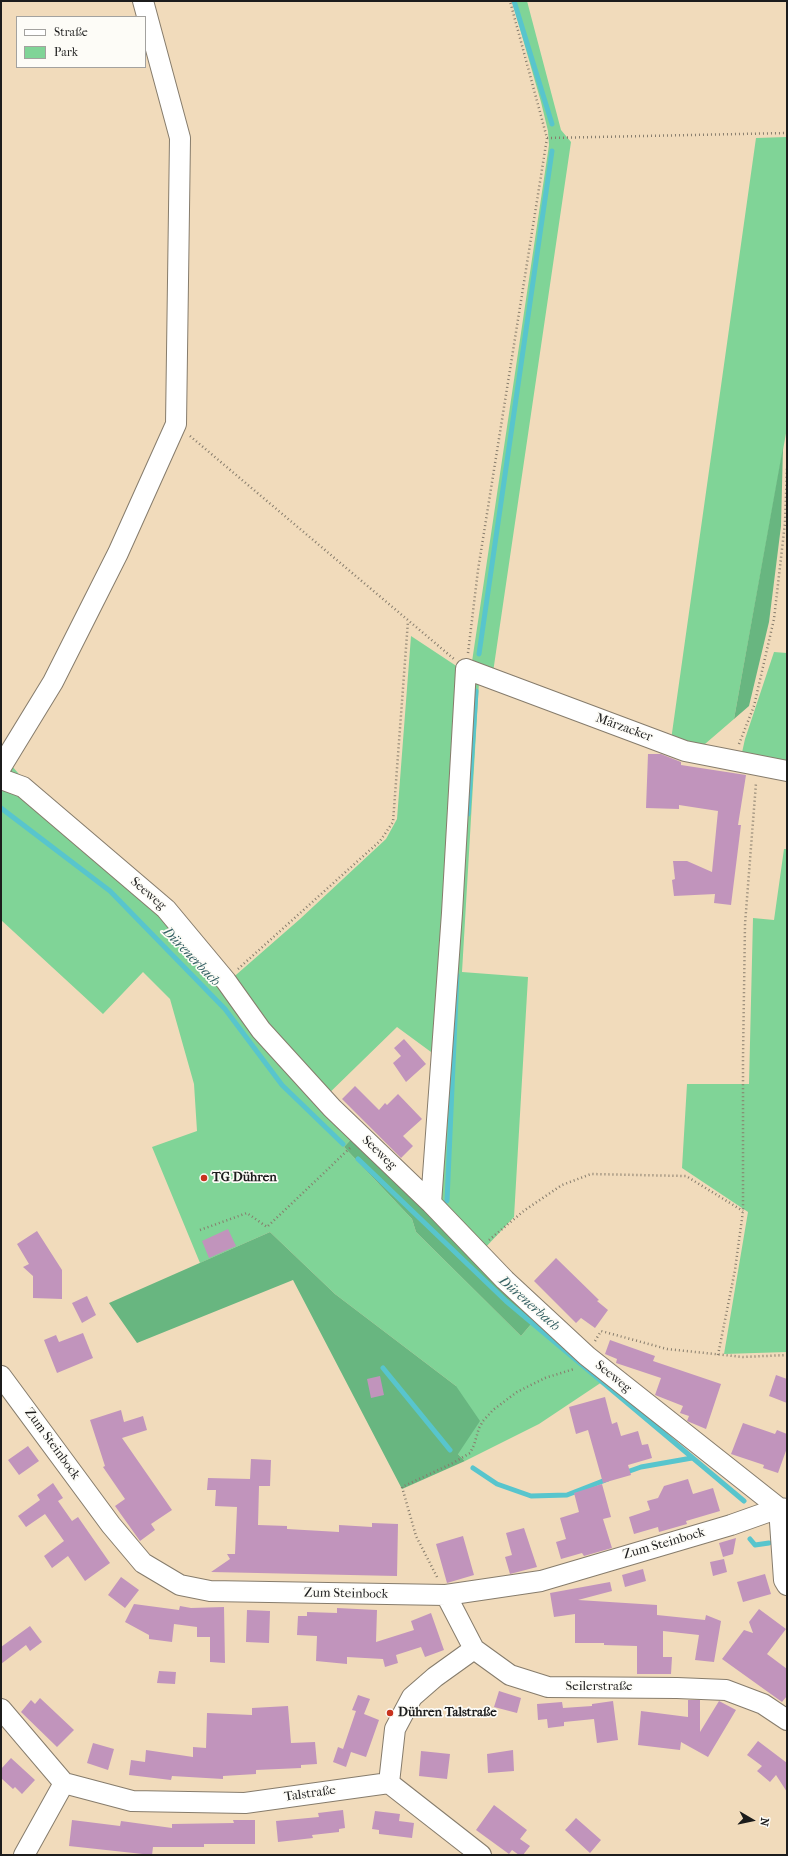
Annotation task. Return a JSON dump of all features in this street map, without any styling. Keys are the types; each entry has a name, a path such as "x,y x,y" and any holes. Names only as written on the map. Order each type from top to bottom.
{"street":[{"path":"1,767 53,682 118,553 176,424 180,138 143,1"},
{"path":"431,1203 451,928 466,669"},
{"name":"Märzacker","path":"466,669 685,751 787,771"},
{"name":"Seeweg","path":"1,779 23,787 166,909 226,980 261,1030 332,1108 431,1203 582,1362 783,1509"},
{"name":"Zum Steinbock","path":"1,1376 111,1525 143,1562 180,1585 210,1591 446,1595 541,1581 783,1509"},
{"path":"783,1509 784,1580 787,1585"},
{"name":"Seilerstraße","path":"446,1595 474,1649 510,1675 548,1687 655,1687 726,1690 763,1704 787,1720"},
{"path":"474,1649 434,1677 412,1697 395,1730 389,1783 481,1855"},
{"path":"1,1709 64,1783 24,1855"},
{"name":"Talstraße","path":"64,1783 132,1801 245,1803 389,1783"}],"path":[{"path":"466,669 478,570 547,138 510,1"},
{"path":"547,138 787,133"},
{"path":"176,424 466,669"},
{"path":"733,761 754,706 774,619 785,522 787,468"},
{"path":"226,980 380,841 393,822 408,621"},
{"path":"718,1355 734,1270 743,1211 743,1058 746,924 757,766"},
{"path":"200,1230 247,1213 267,1227 342,1155 363,1138"},
{"path":"477,1251 525,1210 562,1185 591,1174 686,1176 743,1211"},
{"path":"446,1595 416,1536 402,1487 453,1463 470,1453 483,1421 493,1410 517,1392 544,1378 582,1362 601,1331 667,1350 743,1357 787,1355"}],"green space":[{"path":"512,1 527,1 561,130 571,142 491,686 479,682 462,972 528,977 514,1217 485,1248 434,1198 446,1063 397,1027 320,1102 354,1136 344,1147 412,1219 416,1232 521,1336 543,1310 608,1378 539,1424 465,1461 458,1454 456,1386 335,1294 270,1232 200,1263 152,1147 197,1131 194,1084 170,999 143,972 103,1014 1,920 1,759 12,766 29,786 163,919 221,988 300,919 386,839 397,819 411,636 470,675 549,145 548,131 541,102"},
{"path":"787,137 787,428 734,719 698,750 671,740 756,138"},
{"path":"783,447 781,526 769,622 749,706 734,719"},
{"path":"774,652 787,653 787,765 741,757 745,739"},
{"path":"784,849 787,849 787,1352 724,1354 748,1212 682,1168 687,1084 749,1084 753,918 774,920"},
{"path":"354,1136 543,1310 521,1336 416,1232 412,1219 344,1147"},
{"path":"270,1232 335,1294 456,1386 480,1421 458,1454 465,1461 402,1489 293,1280 137,1343 109,1303"}],"building":[{"path":"648,754 661,754 681,762 681,765 746,775 738,825 741,825 731,905 714,903 715,894 674,896 672,880 675,879 673,861 687,861 712,872 718,811 679,805 679,809 646,808"},
{"path":"404,1039 426,1064 406,1082 393,1063 401,1056 394,1048"},
{"path":"355,1086 379,1110 385,1103 387,1105 398,1094 422,1119 403,1136 413,1146 401,1158 342,1099"},
{"path":"228,1229 236,1246 209,1258 202,1241"},
{"path":"37,1231 62,1270 62,1299 33,1298 33,1276 23,1267 29,1264 17,1244"},
{"path":"556,1258 599,1300 597,1301 608,1310 595,1328 581,1318 576,1323 534,1281"},
{"path":"87,1296 96,1315 82,1323 72,1303"},
{"path":"83,1333 93,1358 57,1373 44,1340 56,1335 59,1342"},
{"path":"610,1340 655,1356 653,1361 721,1384 706,1429 687,1421 689,1416 680,1413 683,1406 655,1395 661,1378 616,1363 617,1359 605,1354"},
{"path":"776,1375 787,1379 787,1403 769,1396"},
{"path":"380,1376 384,1395 371,1398 367,1379"},
{"path":"605,1397 612,1424 617,1422 621,1436 638,1431 642,1445 648,1444 652,1458 628,1465 631,1475 603,1483 588,1430 576,1434 569,1407"},
{"path":"121,1410 124,1422 143,1416 147,1430 122,1438 172,1510 151,1524 155,1530 140,1541 115,1506 125,1499 103,1467 105,1466 90,1420"},
{"path":"743,1423 775,1434 777,1430 787,1434 787,1448 778,1473 763,1468 764,1465 731,1454"},
{"path":"28,1446 39,1461 19,1475 8,1460"},
{"path":"251,1459 271,1460 270,1486 259,1486 258,1525 287,1526 287,1529 339,1532 339,1525 372,1527 372,1523 398,1524 397,1576 211,1572 230,1559 227,1554 235,1554 237,1507 215,1506 216,1490 207,1490 208,1478 250,1479"},
{"path":"688,1479 693,1494 713,1488 720,1511 686,1521 687,1524 659,1532 658,1527 634,1534 629,1517 650,1510 647,1501 658,1498 664,1486"},
{"path":"53,1483 63,1498 58,1501 72,1521 78,1517 110,1563 85,1581 68,1556 52,1568 44,1556 64,1541 45,1514 26,1527 18,1516 40,1500 37,1495"},
{"path":"602,1484 611,1517 603,1519 612,1548 584,1556 582,1553 561,1559 556,1542 566,1539 560,1518 579,1512 574,1493"},
{"path":"524,1528 537,1567 510,1574 505,1557 512,1555 506,1533"},
{"path":"463,1536 474,1575 447,1583 436,1544"},
{"path":"736,1538 733,1554 723,1557 719,1543"},
{"path":"724,1559 727,1572 713,1576 710,1562"},
{"path":"643,1569 646,1581 625,1587 622,1575"},
{"path":"765,1574 771,1594 743,1602 737,1582"},
{"path":"121,1577 139,1590 125,1608 108,1595"},
{"path":"610,1582 612,1591 578,1600 657,1605 657,1615 705,1620 706,1615 721,1621 714,1662 695,1660 699,1635 663,1631 663,1657 672,1657 671,1674 637,1674 637,1646 604,1645 604,1643 575,1643 575,1614 554,1617 550,1593"},
{"path":"134,1604 179,1610 180,1606 191,1608 224,1607 225,1663 210,1662 210,1637 197,1637 197,1627 174,1624 172,1642 149,1639 149,1635 125,1622"},
{"path":"337,1608 377,1610 376,1642 414,1630 411,1621 431,1613 444,1650 425,1657 421,1647 396,1655 398,1663 385,1667 383,1659 347,1657 347,1664 316,1661 317,1636 297,1635 298,1616 307,1616 307,1612 337,1613"},
{"path":"759,1609 786,1629 767,1654 787,1669 787,1696 782,1702 722,1659 744,1630 753,1633 749,1622"},
{"path":"247,1610 270,1611 269,1643 246,1642"},
{"path":"30,1626 42,1642 30,1651 26,1645 1,1664 1,1647"},
{"path":"159,1671 176,1672 175,1684 157,1683"},
{"path":"499,1691 521,1698 517,1713 494,1707"},
{"path":"358,1695 370,1699 364,1714 379,1720 366,1757 351,1752 346,1767 333,1762 338,1747 343,1749 356,1711 352,1710"},
{"path":"40,1698 74,1730 57,1747 21,1712 31,1700 35,1704"},
{"path":"688,1700 700,1700 700,1732 719,1701 736,1710 708,1757 681,1742 680,1750 638,1745 641,1711 688,1717"},
{"path":"613,1701 618,1740 597,1743 594,1719 564,1722 564,1726 548,1728 547,1719 538,1720 537,1704 562,1702 563,1708 592,1706 592,1704"},
{"path":"288,1706 291,1743 315,1742 317,1764 301,1765 301,1768 256,1770 256,1774 223,1776 223,1779 172,1776 171,1780 129,1775 131,1760 145,1762 146,1750 193,1757 193,1747 206,1748 207,1713 252,1715 252,1708"},
{"path":"758,1741 787,1763 787,1792 776,1775 770,1782 757,1771 762,1766 747,1755"},
{"path":"93,1743 114,1749 108,1770 87,1763"},
{"path":"513,1750 514,1771 488,1773 487,1754"},
{"path":"421,1751 450,1754 447,1779 419,1776"},
{"path":"11,1758 35,1780 22,1794 15,1787 13,1789 1,1778 1,1769"},
{"path":"494,1805 527,1830 520,1839 530,1846 523,1855 519,1855 512,1850 509,1854 476,1830"},
{"path":"343,1810 345,1828 339,1829 339,1832 312,1835 313,1838 278,1842 276,1821 319,1817 318,1813"},
{"path":"375,1811 400,1814 399,1821 414,1823 412,1838 379,1834 379,1830 372,1829"},
{"path":"576,1818 601,1840 590,1853 565,1830"},
{"path":"72,1820 120,1826 121,1821 172,1828 172,1824 234,1823 233,1820 255,1820 255,1844 204,1844 204,1847 153,1847 152,1855 69,1846"}],"waterway":[{"path":"514,1 552,124"},
{"path":"479,654 552,151"},
{"path":"468,814 476,691"},
{"name":"Dürenerbach","path":"1,808 110,891 225,1009 282,1085 343,1144"},
{"path":"447,1201 457,975"},
{"name":"Dürenerbach","path":"358,1159 506,1301 744,1501"},
{"name":"Dürenerbach","path":"383,1368 450,1450"},
{"name":"Dürenerbach","path":"624,1473 641,1467 692,1458"},
{"name":"Dürenerbach","path":"473,1468 497,1484 531,1496 567,1495 608,1479"},
{"name":"Dürenerbach","path":"750,1539 755,1545 769,1543"}],"place":[{"name":"TG Dühren","path":"204,1178"},
{"name":"Dühren Talstraße","path":"390,1713"}]}
